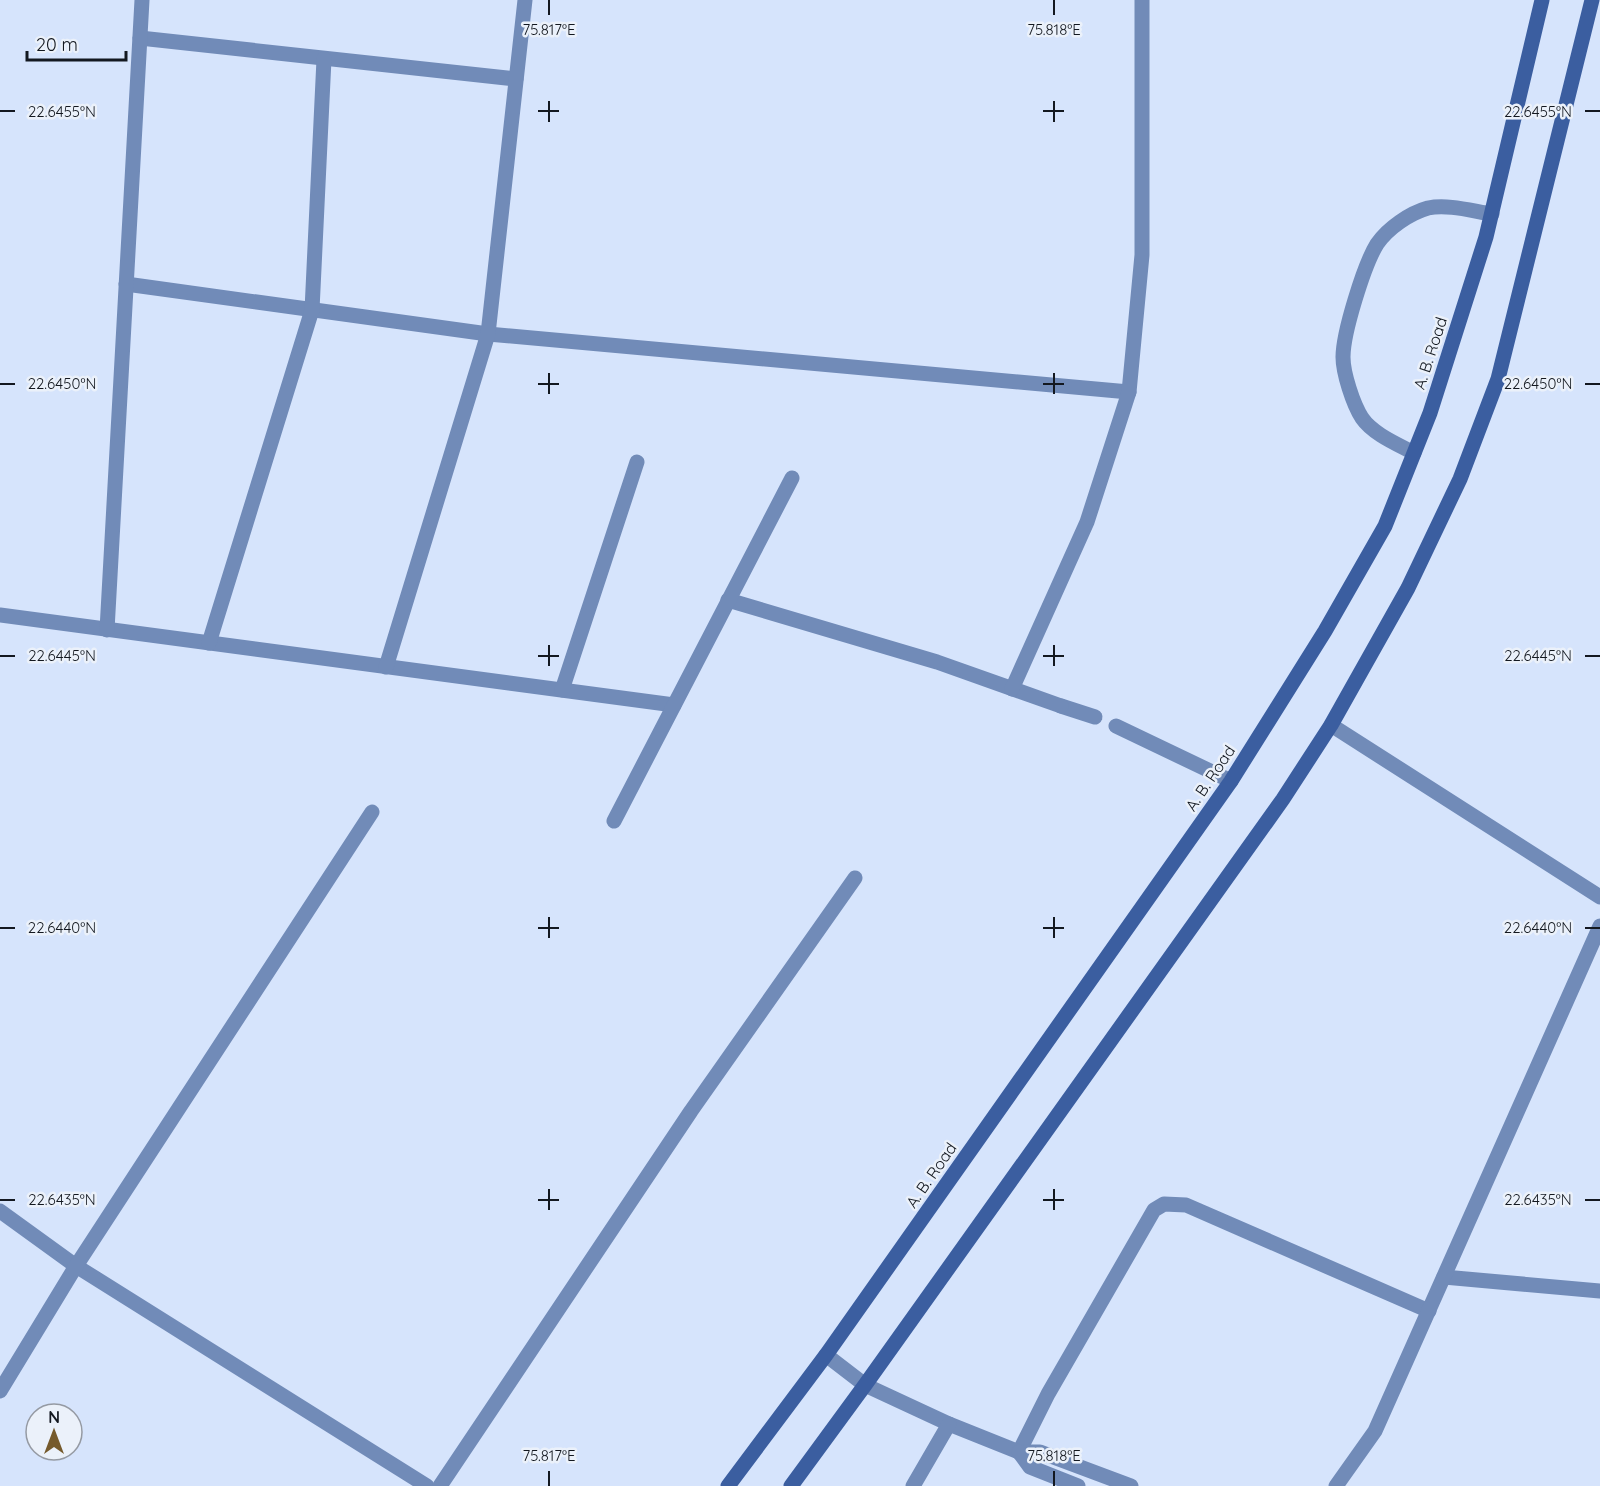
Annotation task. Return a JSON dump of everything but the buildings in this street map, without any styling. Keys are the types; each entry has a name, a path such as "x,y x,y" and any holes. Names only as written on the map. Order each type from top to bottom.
{"main road":[{"name":"A. B. Road","path":"728,1486 826,1355 1231,781 1325,631 1385,526 1434,402 1492,214 1542,0"},
{"path":"791,1486 1283,799 1331,725 1413,578 1460,479 1498,379 1592,0"}],"street":[{"path":"107,630 142,0"},
{"path":"386,667 488,334 525,0"},
{"path":"1012,689 1087,522 1129,392 1142,255 1142,0"},
{"path":"140,38 516,79"},
{"path":"209,643 312,310 324,59"},
{"path":"1414,453 1380,434 1362,418 1349,390 1343,358 1349,325 1364,274 1378,244 1401,221 1429,208 1451,208 1492,214"},
{"path":"126,284 488,334 1129,392"},
{"path":"562,690 637,462"},
{"path":"614,821 792,478"},
{"path":"728,600 936,662 1089,715"},
{"path":"0,615 674,705"},
{"path":"1331,725 1600,897"},
{"path":"1116,726 1231,781"},
{"path":"0,1391 76,1266 372,812"},
{"path":"440,1486 692,1111 855,878"},
{"path":"1336,1486 1375,1431 1600,926"},
{"path":"1019,1452 1048,1394 1154,1210 1164,1204 1186,1205 1429,1311"},
{"path":"0,1211 76,1266 427,1486"},
{"path":"1444,1277 1600,1291"},
{"path":"826,1355 865,1385 949,1424 1019,1452 1040,1452 1131,1486"},
{"path":"913,1486 949,1424"},
{"path":"1019,1452 1030,1467 1078,1486"}]}
